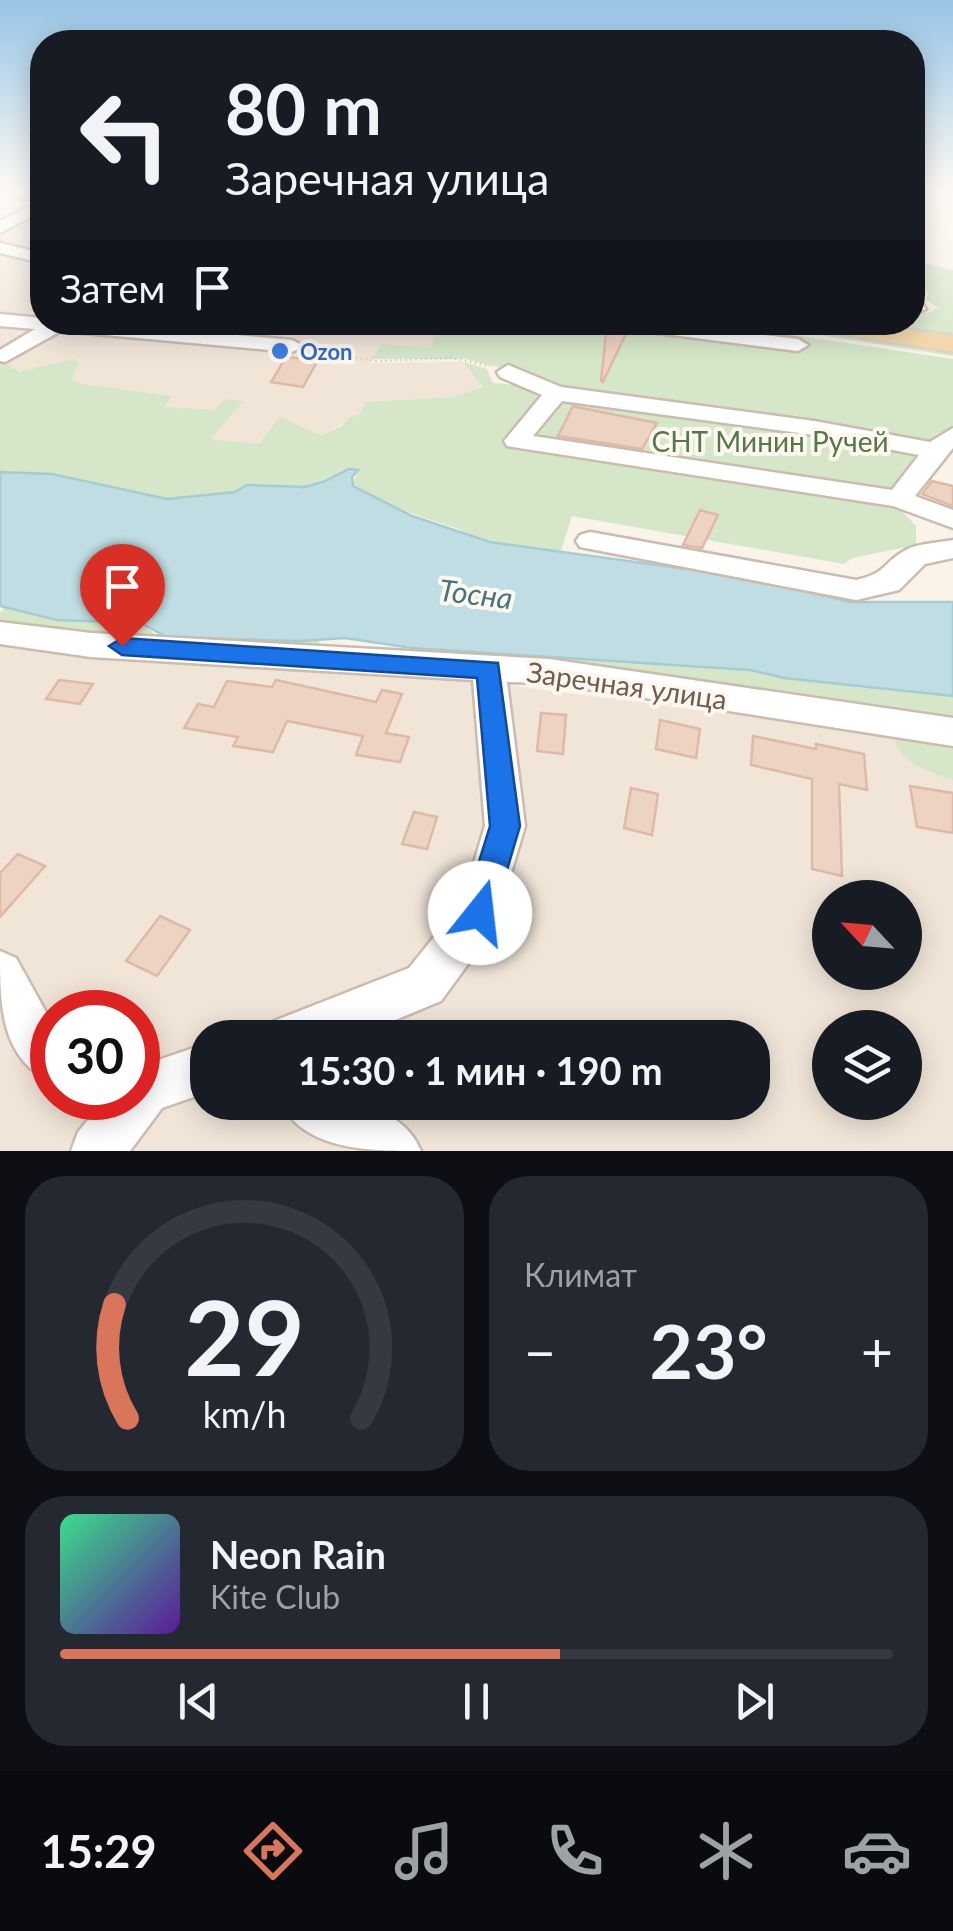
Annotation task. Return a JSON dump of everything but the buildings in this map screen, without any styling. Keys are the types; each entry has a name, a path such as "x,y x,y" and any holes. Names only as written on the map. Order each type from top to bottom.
{"main road":[{"path":"910,335 953,344"}],"street":[{"path":"0,248 30,255"},
{"path":"0,320 30,322"},
{"path":"5,356 39,335"},
{"path":"152,335 291,351 300,335"},
{"path":"752,335 798,345"},
{"path":"508,372 556,393 944,443"},
{"path":"556,393 516,440 899,499 953,520"},
{"path":"899,499 944,443"},
{"path":"590,541 856,590 888,584 915,557 953,549"},
{"name":"Заречная улица","path":"0,633 92,645 549,670 953,732"},
{"path":"337,1020 425,985 480,913 505,826 489,669"},
{"path":"0,974 30,1030"},
{"path":"160,1083 190,1073"},
{"path":"160,1088 190,1087"},
{"path":"97,1151 119,1120"},
{"path":"339,1120 395,1151"}],"path":[{"path":"291,351 379,361 452,358 508,372"}],"shaded area":[{"path":"0,246 30,246 30,335 446,335 431,347 382,344 369,363 463,362 483,387 454,397 366,402 360,415 321,435 259,444 210,439 241,401 215,411 162,407 171,397 0,381"},
{"path":"0,639 477,675 507,685 893,735 899,751 910,761 953,780 953,1151 0,1151"}],"green space":[{"path":"925,263 953,270 953,338 925,333 925,313 938,308 926,299 929,292 925,291"},
{"name":"СНТ Минин Ручей","path":"435,335 794,335 953,359 953,425 924,443 888,443 914,456 895,498 896,505 916,526 916,545 852,558 844,564 572,516 560,554 471,537 459,529 391,507 353,485 357,471 304,487 248,485 235,492 167,499 52,474 0,472 0,360 19,372 73,359 79,364 72,378 80,384 172,396 164,407 214,410 226,399 243,401 211,439 259,444 280,417 321,435 342,426 349,417 360,415 365,402 454,397 483,387 463,362 487,369 493,383 554,388 519,373 466,359 371,359 382,344 431,347"},
{"path":"818,335 867,335 953,349 953,356"},
{"path":"5,606 57,620 140,623 155,634 320,639 317,653 0,628 0,613"},
{"path":"412,648 750,670 784,678 953,696 953,725 407,659"},
{"path":"893,735 953,744 953,780 908,759"}],"water":[{"name":"Тосна","path":"349,469 358,470 352,477 353,486 412,516 490,542 744,577 851,602 953,602 953,696 784,678 750,670 412,648 345,638 299,641 167,637 140,623 57,620 0,606 0,472 52,474 167,499 235,492 247,485 304,487"}],"place":[{"name":"Ozon","path":"280,351"}],"route":[{"path":"122,646 489,669 505,826 480,913"}]}
